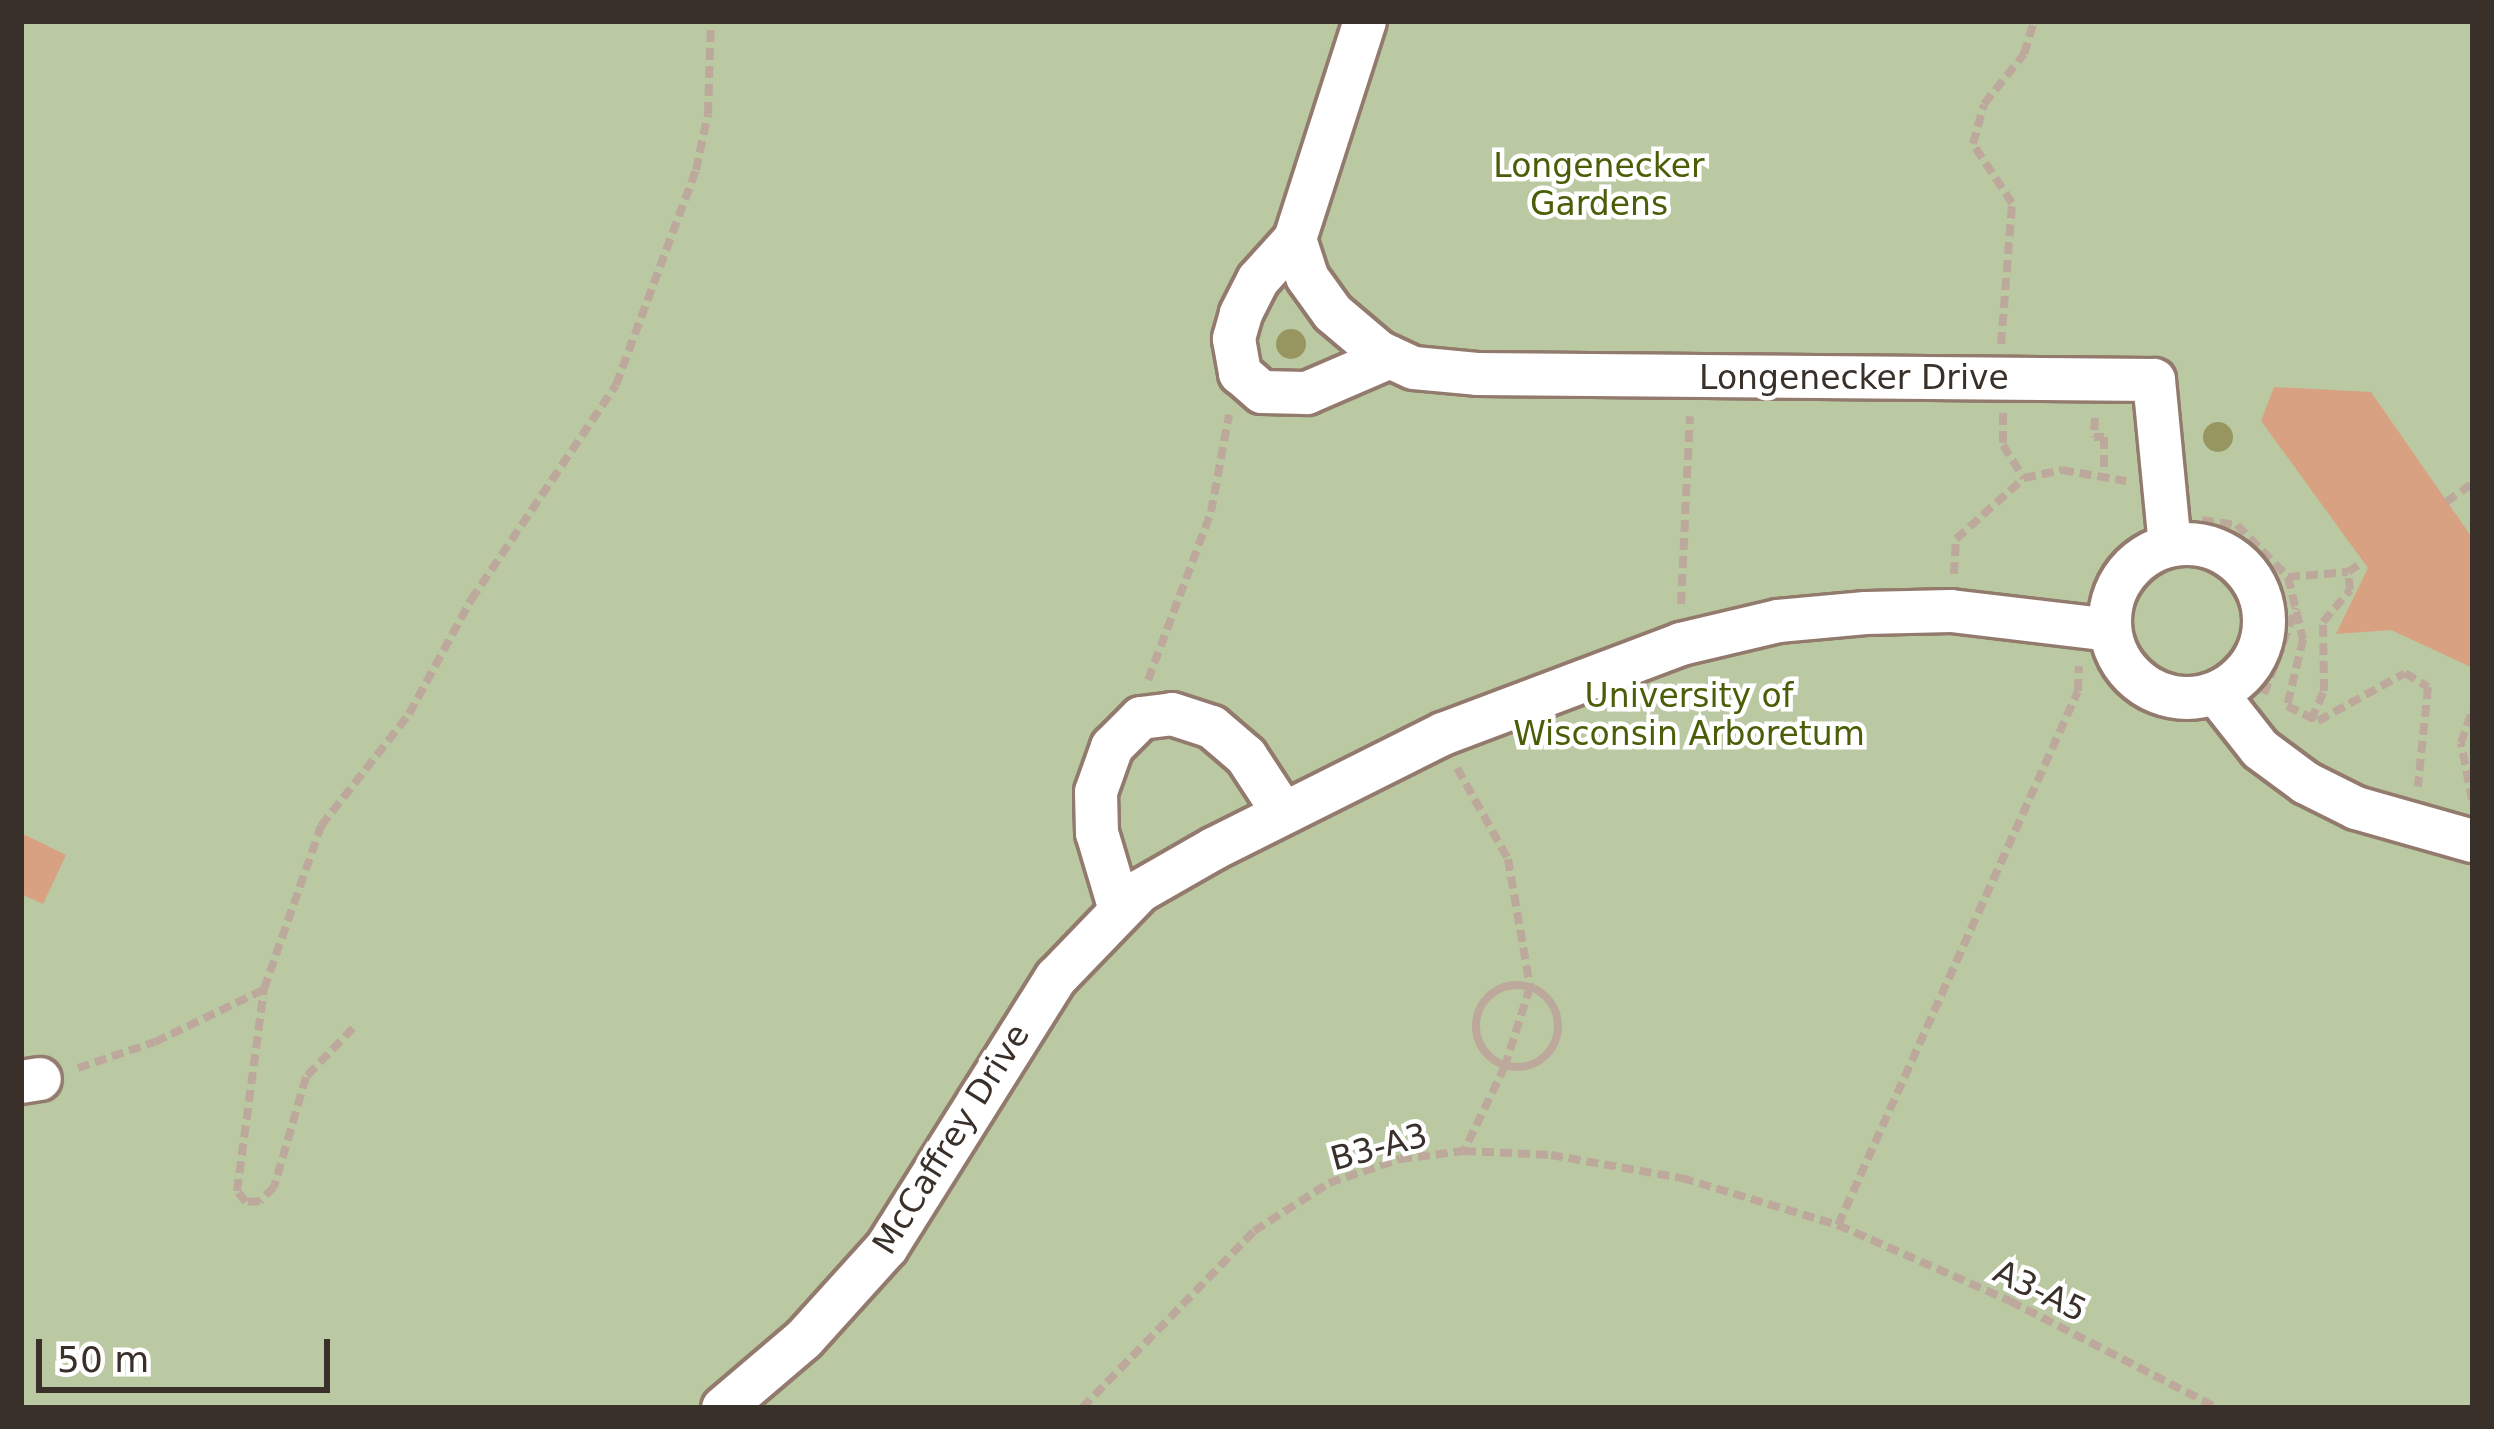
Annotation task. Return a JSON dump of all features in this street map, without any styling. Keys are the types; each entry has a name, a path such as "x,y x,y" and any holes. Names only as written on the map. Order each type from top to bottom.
{"street":[{"path":"1295,239 1307,277 1333,313 1390,357 1307,393 1262,392 1240,373 1234,339 1241,314 1295,239 1365,21"},
{"name":"Longenecker Drive","path":"1390,357 1414,368 1477,374 2154,380 2161,499 2170,545"},
{"path":"1120,910 1097,833 1096,792 1112,747 1141,718 1172,714 1212,727 1246,756 1282,812 1443,734 1681,644 1778,621 1951,611 2096,626 2148,688 2194,698 2216,693 2254,659 2263,636 2260,598 2241,566 2220,551 2170,545 2131,567 2096,626"},
{"path":"2216,693 2260,748 2306,783 2356,808 2463,824"},
{"name":"McCaffrey Drive","path":"723,1408 804,1339 887,1247 1014,1038 1120,910 1140,891 1282,812"}],"path":[{"path":"353,1028 306,1077 274,1187 260,1202 246,1202 237,1191 264,989 321,826 409,714 471,600 616,385 696,170 711,21"},
{"path":"2024,478 2003,445 2002,260 2012,203 1973,144 1984,104 2024,55 2034,21"},
{"path":"1112,747 1179,615 1211,512 1240,373"},
{"path":"2096,377 2094,436 2104,437 2104,473"},
{"path":"1681,644 1693,378"},
{"path":"1951,611 1956,539 2024,478 2104,473 2199,521 2217,516 2237,525 2288,577 2296,606 2301,666 2287,706 2311,720"},
{"path":"2446,502 2473,482"},
{"path":"2288,577 2348,572 2363,562"},
{"path":"2311,720 2324,691 2323,622 2350,590 2348,572"},
{"path":"2266,710 2264,690 2296,606"},
{"path":"1838,1225 2078,691 2096,626"},
{"path":"2311,720 2405,673 2417,674 2430,708 2416,804"},
{"path":"2463,824 2473,808 2461,743 2473,708"},
{"path":"1443,734 1472,805 1508,860 1530,987 1505,1066 1464,1151"},
{"path":"1504,986 1530,987 1557,1014 1556,1040 1537,1063 1505,1066 1478,1040 1479,1008 1504,986"},
{"path":"31,1080 154,1042 264,989"},
{"name":"B3-A3","path":"1082,1408 1254,1231 1330,1183 1400,1159 1464,1151 1551,1155 1682,1178 1838,1225"},
{"name":"A3-A5","path":"1838,1225 2010,1301 2217,1408"}],"green space":[{"name":"University of Wisconsin Arboretum","path":"21,21 2473,21 2473,1408 21,1408"}],"building":[{"path":"2274,387 2371,392 2473,539 2473,668 2391,630 2336,634 2368,568 2261,421"},
{"path":"23,834 66,855 43,904 21,894"}],"park label":[{"name":"Longenecker Gardens","path":"1599,185"}]}
